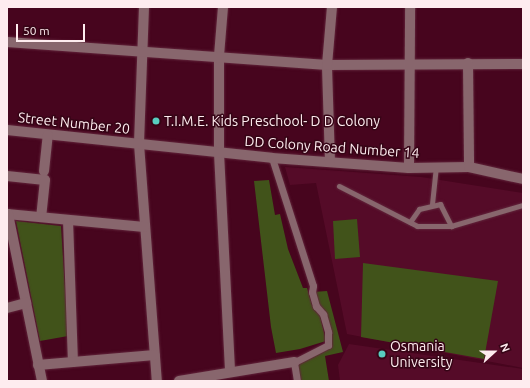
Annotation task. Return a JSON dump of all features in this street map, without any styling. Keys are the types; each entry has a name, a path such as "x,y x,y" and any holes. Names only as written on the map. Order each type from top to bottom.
{"street":[{"path":"144,7 139,144 144,227 157,381"},
{"path":"223,7 219,56 219,153 230,372"},
{"path":"330,162 327,64 332,7"},
{"path":"409,168 410,7"},
{"path":"7,42 142,53 219,56 327,64 523,64"},
{"path":"468,63 469,167"},
{"name":"Street Number 20","path":"7,130 139,144"},
{"path":"44,171 48,135"},
{"name":"DD Colony Road Number 14","path":"139,144 272,158 409,168 469,167 523,179"},
{"path":"179,381 205,379 230,372 294,362 328,345 328,332 323,314 316,306 312,292 313,286 272,158"},
{"path":"7,176 44,180 40,217"},
{"path":"42,381 8,214 144,227"},
{"path":"68,220 73,362"},
{"path":"7,308 26,303"},
{"path":"38,365 155,355"},
{"path":"294,362 297,381"}],"lane":[{"path":"432,204 436,168"},
{"path":"339,186 417,226 451,226 523,205"},
{"path":"410,222 420,209 432,204 440,204 451,226"}],"shaded area":[{"path":"285,167 421,177 523,193 523,368 347,334 316,183 290,185"},
{"name":"Osmania University","path":"349,344 523,369 523,381 340,381 338,365"}],"green space":[{"path":"269,180 275,215 280,214 288,249 303,288 307,288 312,305 320,316 326,341 300,349 276,353 271,327 254,181"},
{"path":"357,219 360,257 335,259 333,221"},
{"path":"16,221 61,226 68,336 40,341"},
{"path":"363,263 498,281 484,359 361,337"},
{"path":"327,291 343,352 325,356 329,381 300,381 297,363 330,346 313,292"}],"place":[{"name":"T.I.M.E. Kids Preschool- D D Colony","path":"156,121"},
{"name":"Osmania University","path":"382,354"}]}
